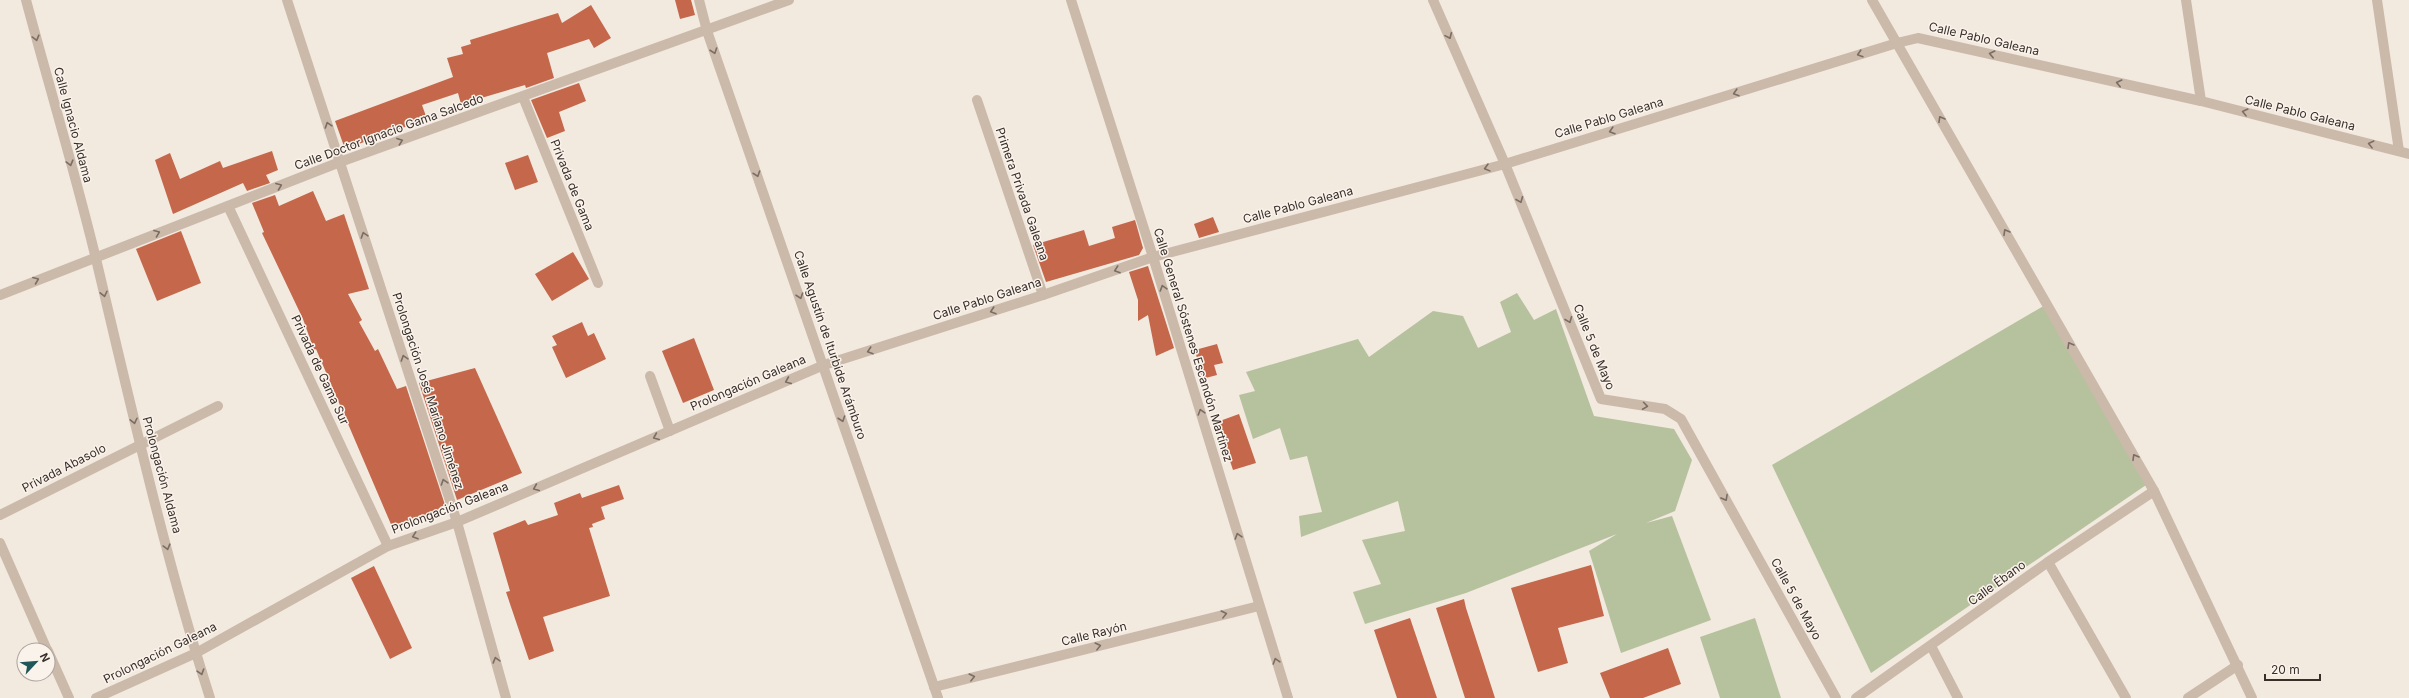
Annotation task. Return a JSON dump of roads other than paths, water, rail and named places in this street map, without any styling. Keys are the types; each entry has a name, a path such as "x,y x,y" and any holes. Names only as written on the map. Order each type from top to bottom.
{"street":[{"name":"Calle Ignacio Aldama","path":"26,0 95,257"},
{"name":"Prolongación José Mariano Jiménez","path":"286,0 457,522 506,698"},
{"name":"Calle Agustín de Iturbide Arámburo","path":"699,0 707,31 824,365 938,698"},
{"name":"Calle Doctor Ignacio Gama Salcedo","path":"0,294 340,162 707,31 789,0"},
{"name":"Calle General Sóstenes Escandón Martínez","path":"1071,0 1153,257 1288,698"},
{"name":"Calle 5 de Mayo","path":"1433,0 1505,164 1601,399 1665,409 1681,419 1836,698"},
{"path":"1872,0 2154,491 2252,698"},
{"path":"2186,0 2201,101"},
{"path":"2377,0 2404,153"},
{"name":"Calle Pablo Galeana","path":"824,365 1043,295 1153,257 1505,164 1897,43 1918,38 2201,101 2404,153"},
{"name":"Privada de Gama","path":"523,97 598,283"},
{"name":"Primera Privada Galeana","path":"977,100 1043,295"},
{"name":"Privada de Gama Sur","path":"228,206 388,546"},
{"name":"Prolongación Aldama","path":"95,257 140,444 196,654 210,698"},
{"name":"Prolongación Galeana","path":"96,698 196,654 388,546 457,522 824,365"},
{"path":"650,376 670,431"},
{"name":"Privada Abasolo","path":"0,515 218,406"},
{"name":"Calle Ébano","path":"1856,698 2048,562 2154,491"},
{"path":"0,543 44,642"},
{"path":"2048,562 2126,698"},
{"name":"Calle Rayón","path":"934,687 1259,606"},
{"path":"1931,646 1958,698"},
{"path":"2188,698 2238,666"},
{"path":"56,669 69,698"}]}
